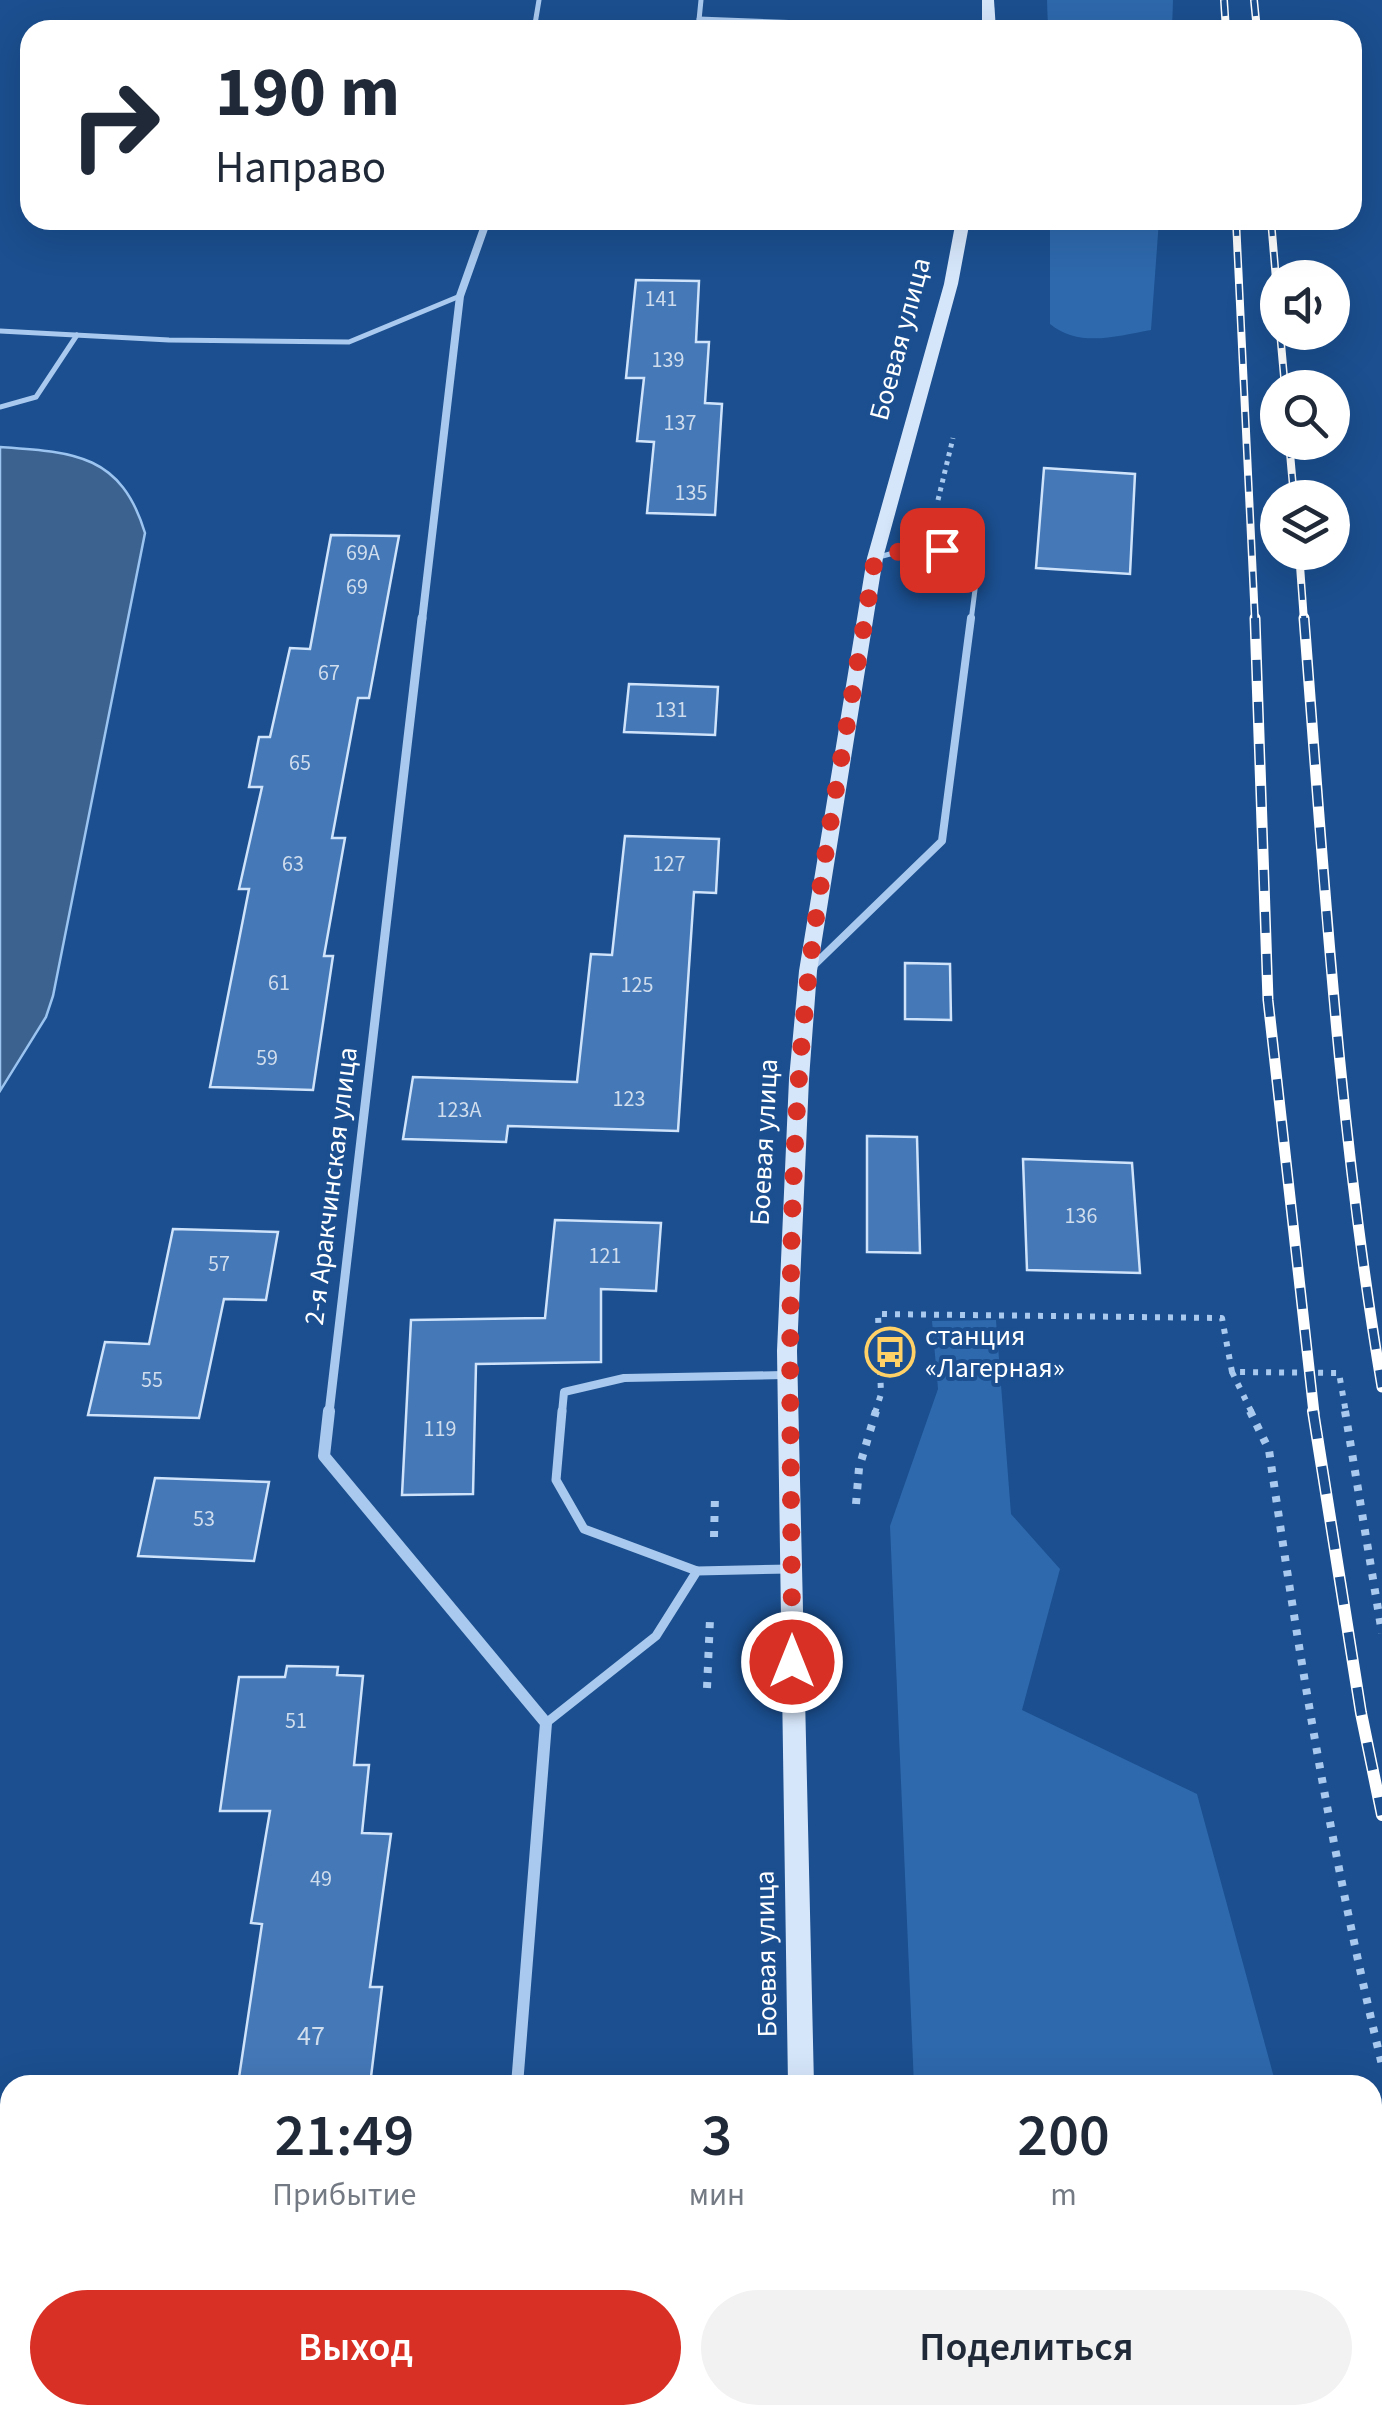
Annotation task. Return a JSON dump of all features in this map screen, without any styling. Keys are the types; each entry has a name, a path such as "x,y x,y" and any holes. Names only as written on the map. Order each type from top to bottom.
{"main road":[{"name":"Боевая улица","path":"801,2075 788,1375 798,1079 808,971 875,558 950,284 961,230"}],"street":[{"name":"2-я Аракчинская улица","path":"483,230 460,296 324,1456 546,1723"},
{"path":"518,2075 546,1723"}],"lane":[{"path":"699,20 700,0"},
{"path":"0,331 348,342 460,296"},
{"path":"0,407 36,397 76,335"},
{"path":"808,971 942,841 977,574 963,555 920,546 875,558"},
{"path":"788,1375 624,1378 564,1392 556,1480 584,1529 697,1570 792,1568"},
{"path":"546,1723 656,1636 697,1570"}],"path":[{"path":"856,1504 859,1468 881,1394 878,1314 1222,1318 1232,1372 1269,1450 1308,1715 1354,1950 1382,2065"},
{"path":"1232,1372 1339,1372 1382,1634"}],"shaded area":[{"path":"1047,0 1173,0 1172,20 1048,20"},
{"path":"1050,230 1158,230 1151,330 1086,338 1050,324"},
{"path":"0,447 72,456 108,472 123,487 145,533 53,996 46,1017 0,1091"},
{"path":"996,1320 1011,1514 1060,1569 1022,1710 1197,1794 1273,2075 914,2075 890,1526 938,1389 932,1321"}],"building":[{"path":"636,280 699,281 696,342 709,342 705,403 722,404 715,515 647,513 654,442 637,441 644,378 626,378"},
{"path":"1044,468 1135,474 1130,574 1036,568"},
{"path":"331,535 399,536 369,698 358,698 332,838 345,838 324,956 333,956 313,1090 210,1087 249,889 239,889 262,787 249,787 259,737 270,737 290,648 310,649"},
{"path":"629,684 718,687 715,735 624,732"},
{"path":"625,836 719,839 716,893 694,892 678,1131 508,1126 506,1142 403,1139 413,1077 577,1082 591,954 612,955"},
{"path":"905,963 950,964 951,1020 905,1019"},
{"path":"867,1136 917,1137 920,1253 867,1252"},
{"path":"1023,1159 1132,1163 1140,1273 1027,1270"},
{"path":"555,1220 661,1223 656,1291 601,1289 601,1362 476,1364 473,1494 402,1495 411,1320 545,1318"},
{"path":"173,1229 278,1232 266,1300 224,1299 199,1418 88,1415 105,1342 149,1344"},
{"path":"155,1478 269,1482 254,1561 138,1556"},
{"path":"287,1666 338,1667 337,1675 363,1676 354,1765 369,1765 362,1833 391,1834 370,1987 382,1987 371,2075 239,2075 262,1924 251,1923 270,1811 220,1811 239,1677 285,1677"}],"railway":[{"path":"1224,0 1225,20"},
{"path":"1254,0 1256,20"},
{"path":"1236,230 1255,621"},
{"path":"1272,230 1274,260"},
{"path":"1282,350 1283,370"},
{"path":"1291,460 1292,480"},
{"path":"1300,570 1304,621"},
{"path":"1255,618 1268,1000 1314,1413"},
{"path":"1304,618 1344,1100 1382,1387"},
{"path":"1313,1411 1361,1713 1382,1815"}],"place":[{"name":"станция «Лагерная»","path":"890,1352"}],"route":[{"path":"792,1662 787,1351 798,1079 808,971 875,558 920,546 942,550"}]}
